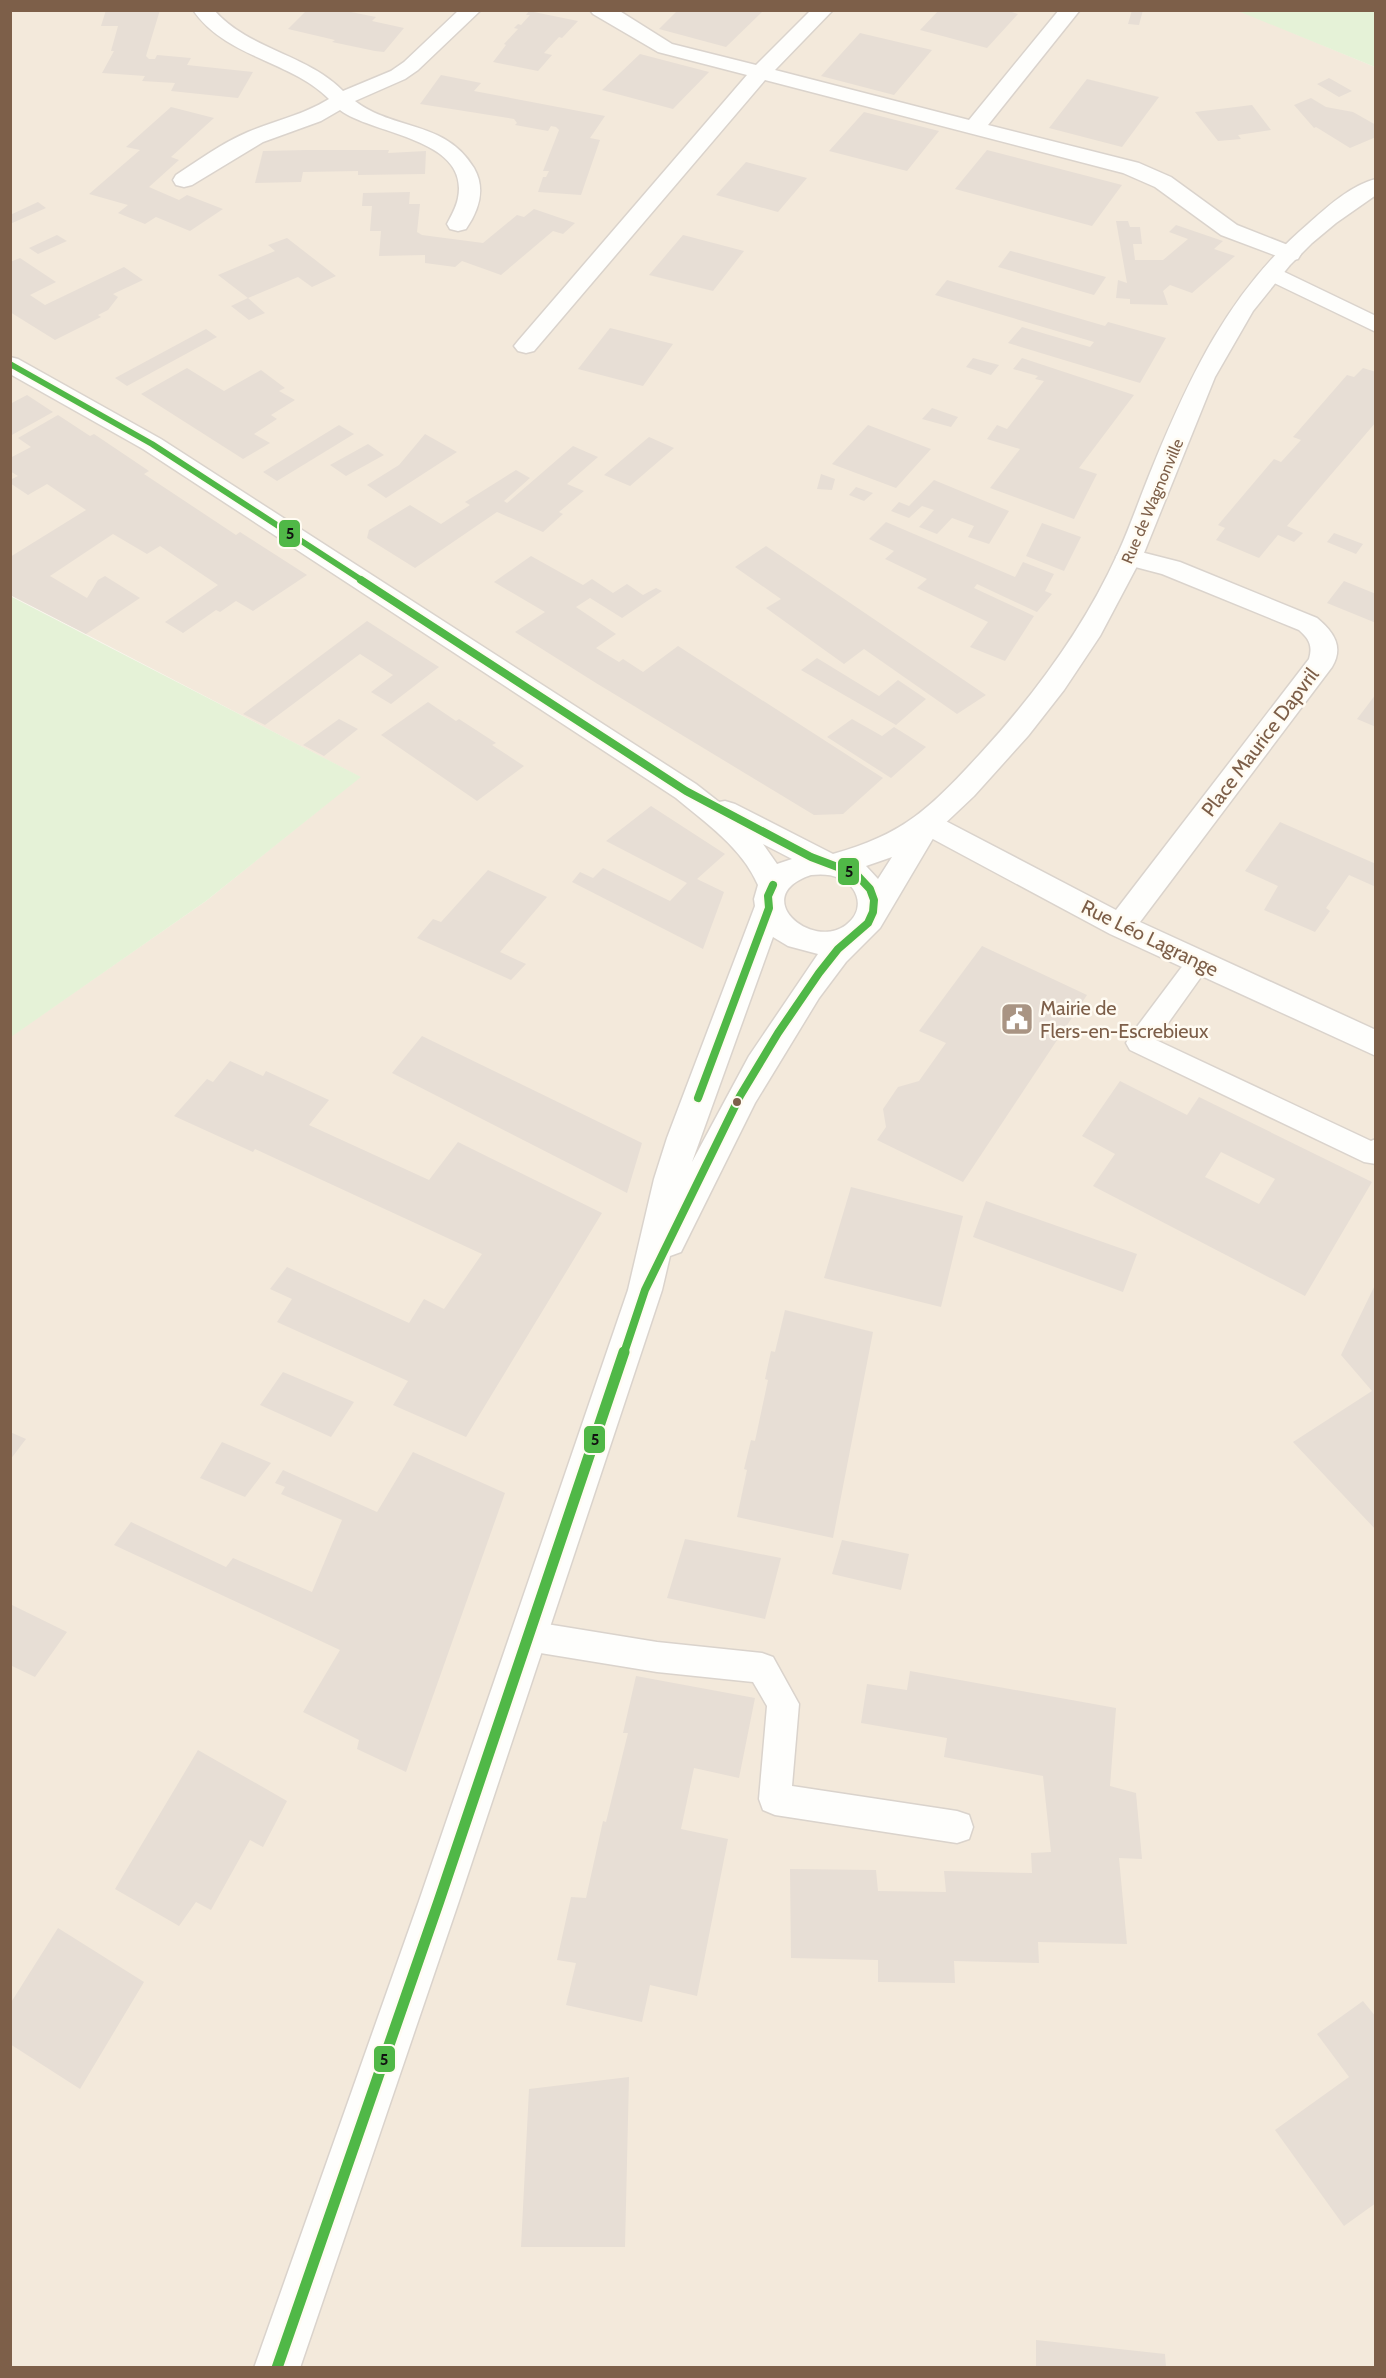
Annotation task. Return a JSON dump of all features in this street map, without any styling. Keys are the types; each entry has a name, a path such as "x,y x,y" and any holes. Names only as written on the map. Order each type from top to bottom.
{"street":[{"path":"203,10 222,31 304,71 330,88 354,111 368,118 417,133 449,150 468,176 470,190 468,202 458,224"},
{"path":"184,180 255,137 314,117 341,100 398,75 411,66 471,10"},
{"path":"600,10 627,23 643,38 657,45 1143,172 1163,182 1229,230 1290,254"},
{"path":"526,346 760,73 823,10"},
{"path":"974,128 1070,10"},
{"name":"Rue de Wagnonville","path":"873,912 928,824 989,762 1033,712 1067,668 1130,557 1212,358 1236,316 1290,254 1341,208 1376,185"},
{"path":"1272,273 1376,325"},
{"path":"10,364 152,444 686,791 830,865 856,874 866,883 873,894 873,912 864,928 851,936 838,949 778,1033 740,1096 645,1290"},
{"name":"Place Maurice Dapvril","path":"1121,926 1322,661 1326,650 1321,635 1308,624 1171,568 1130,557"},
{"path":"686,791 736,834 764,867 778,925 789,934 804,940 828,942 851,936"},
{"name":"Rue de Wagnonville","path":"830,865 894,844 928,824"},
{"name":"Rue Léo Lagrange","path":"928,824 1121,926 1376,1044"},
{"path":"276,2367 439,1900 645,1290 670,1179 771,896 782,875 795,868 830,865"}],"lane":[{"path":"1199,963 1139,1043 1373,1154 1376,1150"},
{"path":"528,1636 657,1657 762,1668 783,1704 775,1799 957,1827"}],"shaded area":[{"path":"1238,10 1375,67 1375,2367 11,2367 10,1037 206,901 360,777 11,595 11,11"}],"green space":[{"path":"1238,11 1375,11 1375,67"},
{"path":"10,596 361,777 206,901 11,1037"}],"building":[{"path":"106,10 160,10 146,56 149,59 155,59 157,55 191,58 187,65 253,72 238,98 171,91 175,83 142,81 145,76 102,73 114,51 111,51 118,26 101,26"},
{"path":"307,10 346,11 376,17 372,21 404,28 384,52 375,51 332,42 335,40 288,29"},
{"path":"678,10 757,10 762,12 726,47 659,29"},
{"path":"939,10 1005,10 1018,14 987,48 920,30"},
{"path":"1132,10 1143,10 1139,25 1128,24"},
{"path":"529,11 578,21 544,53 552,55 538,71 493,62 506,45 504,44 518,29 514,28 518,24 521,25 530,15 526,15"},
{"path":"860,33 932,50 894,95 821,76"},
{"path":"640,54 709,72 673,109 602,90"},
{"path":"441,75 481,83 474,91 605,116 590,138 600,140 581,195 538,192 543,177 546,177 549,171 543,171 559,130 556,127 551,126 548,131 515,125 517,123 514,119 420,104"},
{"path":"1329,78 1352,91 1339,97 1317,84"},
{"path":"1087,79 1159,97 1122,147 1049,128"},
{"path":"1311,98 1326,107 1353,112 1376,125 1376,137 1350,148 1316,127 1314,128 1294,105"},
{"path":"1252,105 1271,130 1238,135 1241,139 1218,141 1195,112"},
{"path":"171,107 214,118 171,157 179,160 149,187 179,200 187,195 223,209 190,231 156,217 145,224 118,213 128,205 89,194 140,150 126,147"},
{"path":"864,112 939,131 907,171 829,151"},
{"path":"389,150 388,153 426,151 425,174 358,175 358,171 303,172 301,182 255,183 263,151"},
{"path":"987,150 1122,185 1092,226 955,189"},
{"path":"746,162 807,178 778,212 716,195"},
{"path":"410,192 409,204 420,204 417,232 422,235 483,243 517,215 524,217 534,209 575,223 563,234 553,231 501,275 462,261 455,267 425,263 425,255 379,256 381,231 370,231 372,206 362,206 363,193"},
{"path":"38,202 46,208 10,224 10,215"},
{"path":"1116,221 1128,221 1130,227 1140,227 1142,244 1133,244 1135,260 1163,260 1188,239 1169,232 1176,225 1223,241 1214,249 1235,256 1192,293 1170,285 1163,291 1168,305 1130,304 1130,299 1116,298 1118,280 1127,283"},
{"path":"57,235 67,241 38,254 29,248"},
{"path":"683,235 744,251 713,291 649,275"},
{"path":"287,238 336,276 312,287 298,277 248,298 218,275 275,251 268,245"},
{"path":"1010,251 1106,277 1094,295 998,267"},
{"path":"20,258 56,282 30,295 45,305 124,267 143,280 113,294 118,297 108,310 98,315 101,317 55,340 10,312 10,262"},
{"path":"947,280 1105,326 1108,322 1166,338 1140,383 1008,343 1022,327 1090,347 1094,342 935,295"},
{"path":"248,298 265,313 249,320 231,306"},
{"path":"610,328 673,344 643,386 578,369"},
{"path":"206,329 217,337 127,386 115,378"},
{"path":"973,358 999,365 991,375 966,367"},
{"path":"1022,358 1134,395 1079,468 1097,474 1074,519 990,488 1020,449 987,439 997,425 1007,429 1044,381 1035,379 1038,376 1013,369"},
{"path":"187,368 224,391 261,370 285,388 279,391 295,400 271,415 277,419 254,434 270,443 243,459 141,394"},
{"path":"1363,368 1376,372 1376,422 1287,526 1303,533 1294,542 1278,535 1259,558 1216,540 1225,528 1218,525 1274,459 1281,462 1301,440 1293,437 1347,375 1354,377"},
{"path":"27,395 53,412 10,436 10,404"},
{"path":"932,408 958,417 951,427 922,419"},
{"path":"58,415 90,436 94,434 149,471 144,474 236,535 240,532 307,575 253,611 236,601 220,612 216,610 183,633 165,622 218,585 160,546 147,554 113,534 50,576 87,598 98,580 105,576 140,598 86,634 10,595 10,557 86,510 47,484 28,495 10,483 10,480 18,476 10,471 10,458 31,447 18,438"},
{"path":"339,425 354,434 277,481 263,472"},
{"path":"868,425 931,449 896,488 832,464"},
{"path":"425,434 457,452 386,498 367,485 399,465"},
{"path":"649,437 674,448 630,486 604,475"},
{"path":"368,444 384,455 346,476 330,465"},
{"path":"573,446 598,457 567,484 584,491 559,512 563,514 543,532 497,512 415,568 367,538 369,530 410,505 441,524 470,505 465,502 516,470 530,478 504,501 507,503"},
{"path":"821,474 835,479 832,490 817,489"},
{"path":"934,480 1009,511 989,544 968,537 974,526 952,518 937,534 919,527 934,510 922,506 909,518 891,511 899,502 909,506"},
{"path":"856,487 873,493 864,501 849,495"},
{"path":"886,522 1015,577 1023,562 1054,574 1045,591 1052,594 1037,612 977,584 974,588 1034,616 1005,661 970,647 988,622 917,588 927,579 885,559 894,551 869,539"},
{"path":"1042,523 1081,537 1064,571 1026,556"},
{"path":"1334,533 1363,544 1356,554 1327,542"},
{"path":"766,546 986,695 957,714 864,649 844,664 766,608 781,599 735,567"},
{"path":"531,556 583,585 592,579 613,593 627,584 643,595 656,588 662,591 622,618 590,598 576,607 616,634 596,648 619,662 623,659 643,672 678,646 883,778 843,814 814,815 515,632 545,612 494,582"},
{"path":"1344,581 1376,594 1376,623 1327,603"},
{"path":"367,621 439,667 391,704 371,692 393,675 360,654 265,725 243,714"},
{"path":"817,658 879,696 898,680 926,699 896,725 801,670"},
{"path":"1376,694 1376,727 1357,719"},
{"path":"428,702 456,721 459,719 496,743 492,745 524,766 477,801 381,735"},
{"path":"339,719 358,729 324,756 303,745"},
{"path":"852,719 882,736 894,727 926,747 891,778 827,737"},
{"path":"651,806 725,854 697,879 724,892 703,949 572,882 580,872 593,878 603,868 670,901 687,883 606,841"},
{"path":"1280,822 1376,864 1376,887 1349,875 1326,908 1330,911 1315,932 1264,910 1278,886 1245,871"},
{"path":"488,870 547,897 500,952 526,964 511,980 417,938 433,919 441,922"},
{"path":"982,946 1087,995 963,1182 877,1140 886,1127 883,1109 898,1087 919,1081 946,1043 919,1031"},
{"path":"422,1036 642,1143 627,1193 392,1073"},
{"path":"230,1061 263,1076 266,1071 329,1100 309,1125 429,1180 458,1142 602,1213 466,1437 393,1405 408,1381 277,1322 292,1299 270,1289 287,1267 409,1323 424,1299 444,1309 482,1254 255,1149 253,1152 174,1116 207,1079 213,1082"},
{"path":"1120,1081 1187,1115 1199,1097 1372,1182 1305,1296 1093,1186 1115,1154 1082,1136","holes":["1221,1152 1275,1179 1259,1204 1205,1177"]},
{"path":"851,1187 963,1216 941,1307 824,1278"},
{"path":"986,1201 1137,1254 1123,1292 973,1237"},
{"path":"1376,1283 1376,1530 1293,1442 1372,1391 1341,1355"},
{"path":"785,1310 873,1332 833,1538 737,1517 747,1470 744,1469 751,1440 755,1441 768,1380 765,1379 771,1351 775,1352"},
{"path":"283,1372 354,1402 331,1437 260,1405"},
{"path":"10,1432 26,1439 10,1460"},
{"path":"222,1442 271,1463 245,1497 200,1478"},
{"path":"413,1452 505,1493 406,1772 357,1749 359,1740 303,1712 340,1650 114,1545 131,1522 226,1567 233,1558 312,1592 342,1520 281,1494 285,1487 275,1483 283,1470 377,1512"},
{"path":"685,1539 781,1558 765,1619 667,1598"},
{"path":"842,1540 909,1554 901,1590 832,1574"},
{"path":"10,1604 67,1632 35,1677 10,1665"},
{"path":"910,1671 1116,1708 1110,1786 1136,1793 1142,1859 1119,1858 1127,1944 1038,1942 1039,1963 954,1961 955,1983 878,1982 878,1960 791,1958 790,1869 876,1870 878,1891 946,1892 944,1871 1032,1873 1031,1853 1051,1852 1043,1776 944,1757 947,1738 861,1723 867,1684 907,1690"},
{"path":"636,1676 755,1698 739,1778 694,1768 681,1829 728,1839 697,1996 650,1985 642,2022 566,2005 576,1963 557,1960 571,1897 586,1898 603,1821 606,1822 628,1733 623,1733"},
{"path":"198,1750 287,1801 263,1847 250,1840 211,1910 196,1902 179,1926 115,1889"},
{"path":"58,1928 144,1982 80,2089 10,2044 10,2004"},
{"path":"1363,2001 1376,2017 1376,2203 1344,2226 1275,2130 1349,2077 1317,2034"},
{"path":"629,2077 625,2247 521,2247 529,2089"},
{"path":"1036,2340 1165,2354 1166,2367 1036,2367"}],"transit line":[{"name":"5","path":"10,364 152,444 686,791 811,857 856,874 870,889 874,900 873,912 868,923 838,949 819,973 778,1033 740,1096 645,1290 439,1901 277,2368"},
{"name":"5","path":"698,1098 769,908 768,896 773,885"}],"place":[{"name":"Mairie de Flers-en-Escrebieux","path":"1017,1019"}]}
